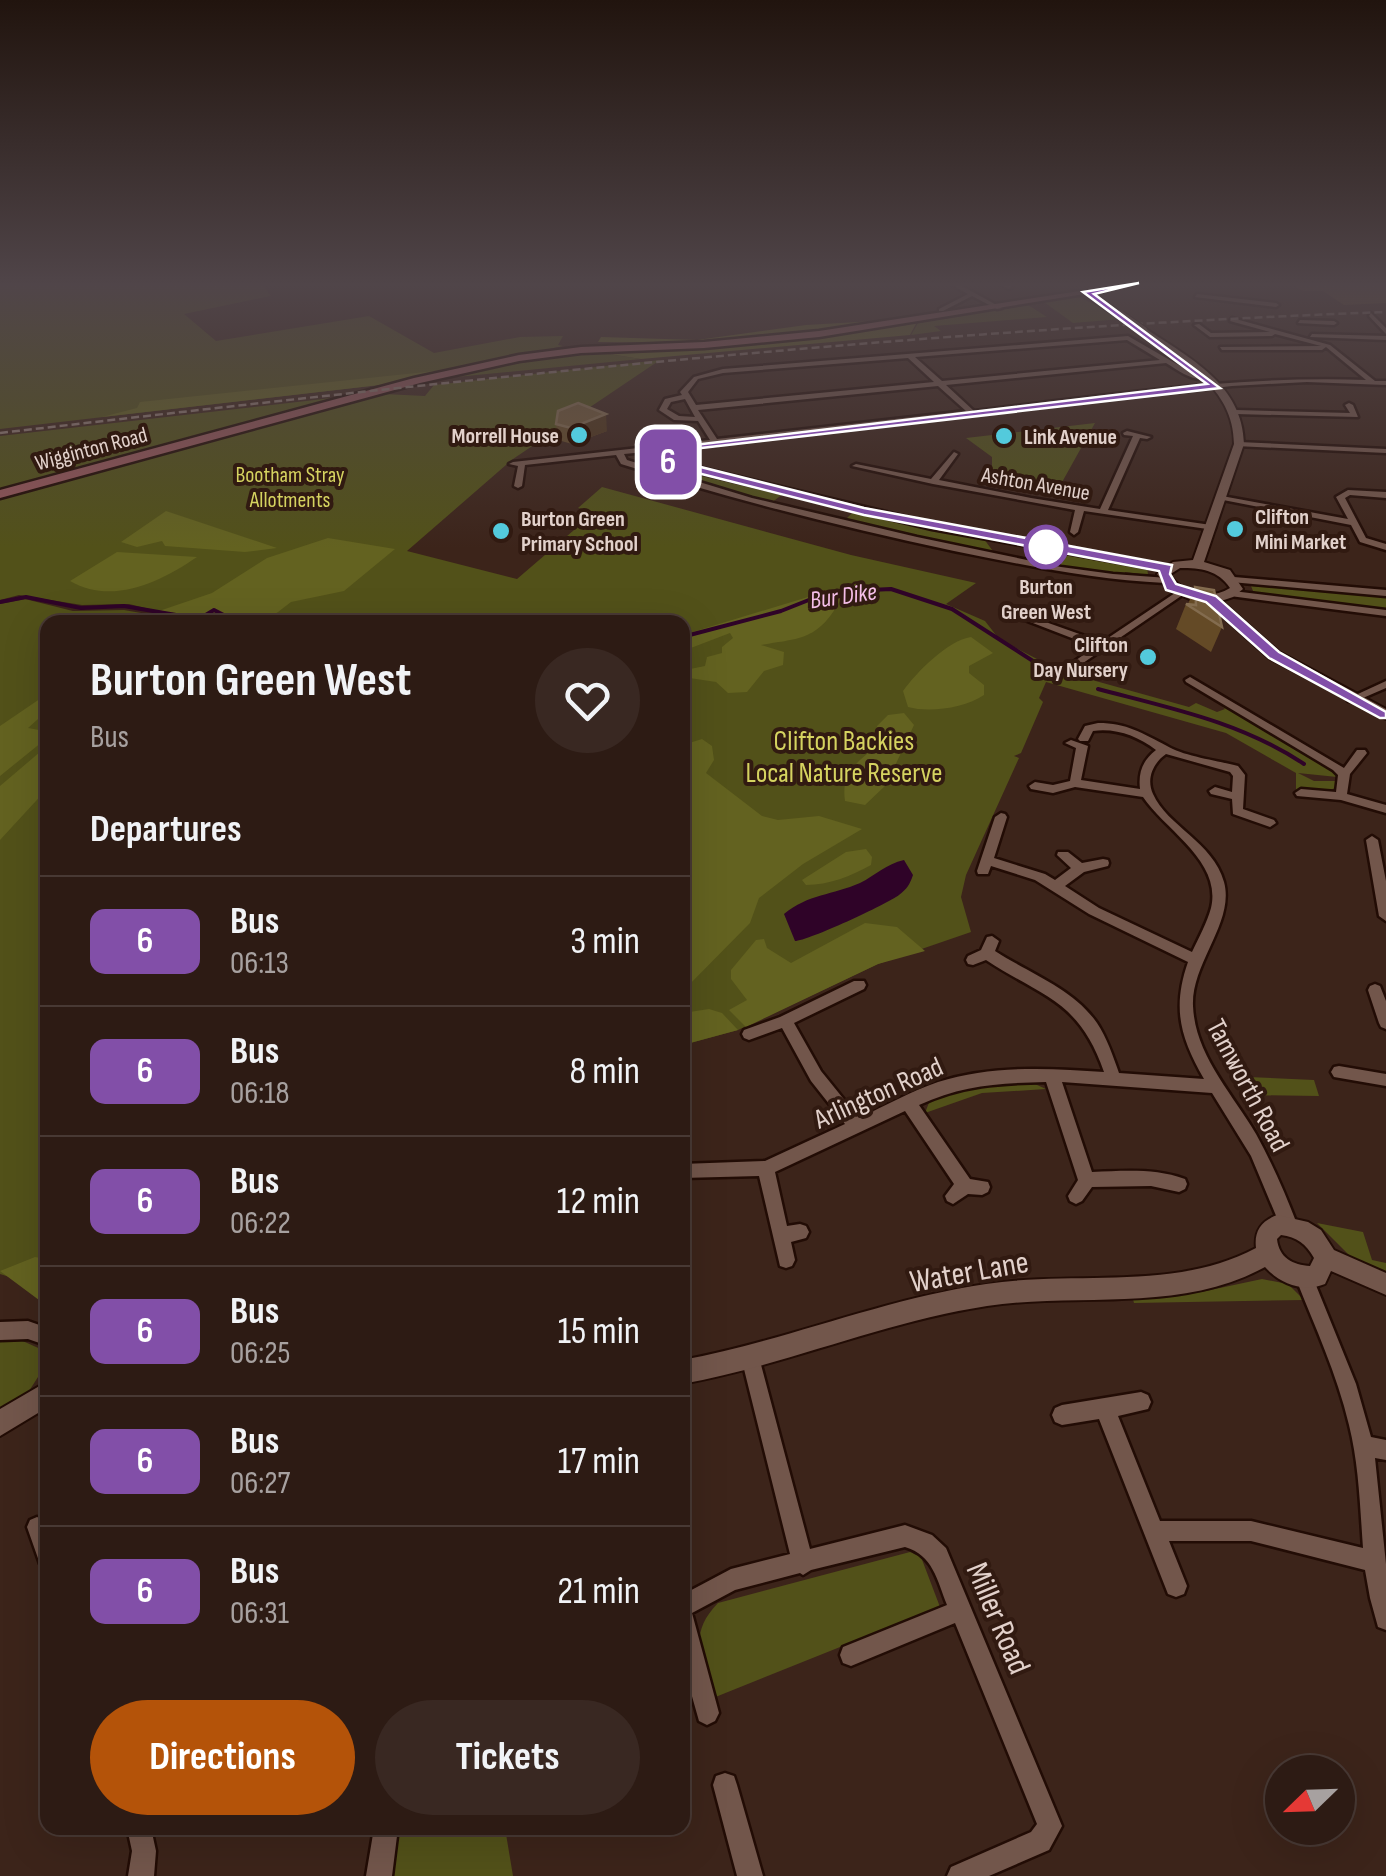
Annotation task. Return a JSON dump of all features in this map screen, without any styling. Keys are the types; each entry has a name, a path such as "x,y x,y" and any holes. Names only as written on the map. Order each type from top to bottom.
{"main road":[{"name":"Wigginton Road","path":"0,494 452,373"}],"street":[{"path":"684,397 689,383 714,373"},
{"path":"928,373 972,414"},
{"path":"692,408 1048,373"},
{"path":"1186,373 1212,382"},
{"path":"1198,564 1239,444 1236,412 1199,373"},
{"path":"1362,373 1373,382"},
{"path":"518,486 518,465 972,414 1212,382 1386,383"},
{"path":"684,397 716,444"},
{"path":"684,397 668,401 663,410 677,418 699,418"},
{"path":"1236,412 1356,415 1349,406"},
{"path":"1103,512 1137,435"},
{"path":"1239,444 1386,450"},
{"path":"658,450 674,464 864,511 1166,574 1181,592 1211,599 1274,655 1386,715"},
{"path":"620,454 624,462 674,478 855,527 1110,577 1166,574 1198,564 1234,587 1386,613"},
{"path":"933,482 954,454"},
{"name":"Ashton Avenue","path":"856,466 1080,509 1210,528"},
{"path":"1386,494 1340,494 1363,540 1386,547"},
{"path":"1222,499 1354,523"},
{"path":"1063,525 1074,530 1080,509"},
{"path":"1211,599 1234,587 1386,593"},
{"path":"1067,672 1181,592"},
{"path":"1009,612 1103,646"},
{"path":"1190,680 1288,734 1343,772"},
{"path":"1352,699 1386,684"},
{"path":"1206,705 1220,698"},
{"path":"1075,783 1082,746 1078,741 1088,728 1100,725 1145,736 1164,750 1234,769 1239,775 1235,807 1242,816 1270,823"},
{"path":"1035,786 1053,788 1075,783 1147,794 1146,772 1152,758 1164,750"},
{"path":"1340,796 1343,772 1360,753"},
{"path":"1215,791 1236,796"},
{"path":"1301,793 1340,796 1386,809"},
{"name":"Tamworth Road","path":"1147,794 1217,878 1218,912 1193,958 1184,992 1188,1026 1217,1087 1252,1142 1288,1224"},
{"path":"1001,817 985,866 1026,871 1094,911 1193,958"},
{"path":"1377,850 1386,916"},
{"path":"1063,855 1080,868"},
{"path":"1056,887 1080,868 1103,862"},
{"path":"984,951 1079,1008 1102,1038 1114,1080"},
{"path":"749,1034 785,1022 858,984"},
{"path":"1374,990 1386,1022"},
{"path":"785,1022 816,1076 857,1128"},
{"path":"1339,1072 1386,1080"},
{"path":"1052,1075 1082,1173 1088,1180"},
{"name":"Arlington Road","path":"690,1170 766,1168 908,1102 964,1082 1052,1075 1217,1087"},
{"path":"908,1102 967,1190"},
{"path":"766,1168 786,1260"},
{"path":"1088,1180 1151,1178 1179,1184"},
{"path":"1076,1196 1088,1180"},
{"path":"1288,1224 1312,1236 1326,1258 1386,1284"},
{"name":"Water Lane","path":"690,1371 751,1361 965,1298 1028,1290 1193,1284 1234,1273 1268,1253 1265,1244 1270,1229 1288,1224"},
{"path":"780,1236 800,1232"},
{"path":"1268,1253 1284,1271 1305,1279 1323,1271 1326,1258"},
{"path":"1305,1279 1340,1368 1363,1445 1373,1561 1386,1618"},
{"path":"0,1331 28,1330 40,1334"},
{"path":"690,1603 731,1580 803,1564 751,1361"},
{"path":"0,1423 40,1398"},
{"path":"1062,1415 1141,1402"},
{"path":"1105,1408 1176,1586"},
{"path":"1363,1445 1386,1450"},
{"path":"37,1528 40,1536"},
{"path":"1154,1531 1251,1530 1373,1561"},
{"name":"Miller Road","path":"803,1564 905,1536 924,1542 938,1556 1050,1826 1040,1841 960,1876"},
{"path":"851,1655 961,1610"},
{"path":"690,1646 707,1713"},
{"path":"725,1784 750,1876"},
{"path":"141,1835 144,1850 141,1876"},
{"path":"379,1876 385,1835"}],"green space":[{"path":"0,373 441,373 388,384 0,429"},
{"path":"467,373 502,373 425,380"},
{"path":"547,373 641,373 513,459 407,551 517,579 595,512 578,508 602,487 851,555 976,583 946,604 985,621 999,639 1077,680 1085,678 1189,707 1196,703 1217,712 1225,709 1220,704 1332,767 1337,777 1298,773 1314,781 1335,781 1335,788 1324,793 1296,790 1296,773 1226,733 1046,682 1039,698 1043,702 1021,753 1014,756 1019,758 966,875 961,897 971,932 878,964 738,1030 690,1043 690,615 235,615 224,607 175,615 129,604 82,605 19,595 0,600 0,499 384,394 425,396 434,385"},
{"path":"349,396 327,401 0,491 0,436"},
{"path":"1095,423 1061,484 992,472 992,457 966,438"},
{"path":"688,468 783,494 771,503 677,476"},
{"path":"854,511 984,539 995,554 843,522"},
{"path":"1064,554 1147,567 1148,575 1125,572 1124,577 1049,564"},
{"path":"1282,584 1386,594 1386,611 1255,596 1251,586 1283,588"},
{"path":"25,599 73,611 124,610 153,615 40,615 40,1300 16,1279 0,1274 0,604"},
{"path":"1248,1077 1314,1080 1319,1096 1241,1095 1239,1084 1248,1082"},
{"path":"1026,1080 1046,1089 982,1093 925,1113 930,1100 990,1084"},
{"path":"1317,1223 1363,1232 1372,1260 1386,1263 1386,1275 1358,1264"},
{"path":"1262,1279 1288,1284 1304,1300 1134,1303 1132,1296 1201,1292"},
{"path":"16,1338 40,1349 40,1374 29,1391 0,1411 0,1340"},
{"path":"910,1552 921,1557 940,1607 713,1698 700,1637 702,1626 718,1603"},
{"path":"396,1835 506,1835 513,1876 390,1876"}],"shaded area":[{"path":"438,373 388,384 102,417 137,408 140,402"},
{"path":"166,511 277,548 245,552 165,546 162,541 137,547 121,542"},
{"path":"328,538 395,549 344,591 291,602 274,615 159,611 212,593 267,558"},
{"path":"117,552 197,557 135,588 102,591 70,581"},
{"path":"831,590 842,597 817,630 761,645 784,652 783,665 764,671 747,692 728,693 716,682 690,678 690,669 705,666 707,657 722,653 722,647 733,638 730,633 690,648 690,633"},
{"path":"971,637 993,653 969,666 969,673 984,685 984,695 947,708 908,707 903,691 916,675 943,651"},
{"path":"40,699 40,717 28,728 40,729 40,744 0,776 0,726"},
{"path":"904,713 914,725 886,785 865,805 845,801 847,777 874,748 877,726 888,715"},
{"path":"702,739 712,746 714,760 706,773 762,816 778,820 819,816 862,829 803,864 759,898 750,923 690,984 690,743"},
{"path":"40,752 40,797 0,840 0,786"},
{"path":"866,849 872,857 871,865 863,869 823,883 806,885 802,880 846,852"},
{"path":"904,860 913,875 899,895 795,941 784,914 802,902 860,883"},
{"path":"865,923 897,927 925,951 878,964 746,1027 729,1010 747,1000 731,979 731,970 756,940 764,939 767,948 791,963"},
{"path":"709,1009 722,1013 738,1030 690,1043 690,1012"},
{"path":"40,1258 40,1301 0,1271"}],"building":[{"path":"578,403 606,414 571,428 556,424 558,411"},
{"path":"1195,587 1214,590 1222,627 1186,604 1196,605"}],"waterway":[{"name":"Bur Dike","path":"690,635 781,611 829,592 891,589 952,609 1047,670"},
{"name":"Bur Dike","path":"0,602 26,597 81,608 124,606 176,615"},
{"name":"Bur Dike","path":"206,615 214,610 224,615"},
{"name":"Bur Dike","path":"1098,689 1230,727 1304,764"}],"railway":[{"path":"0,433 558,373"}],"bus line":[{"name":"6","path":"1201,373 1216,386 658,450 662,458 674,464 864,511 1167,568 1163,574 1171,587 1189,596 1211,599 1274,655 1310,678 1386,715"}],"place":[{"name":"Morrell House","path":"579,435"},
{"name":"Link Avenue","path":"1004,436"},
{"name":"Clifton Mini Market","path":"1235,529"},
{"name":"Burton Green Primary School","path":"501,531"},
{"name":"Burton Green West","path":"1046,547"},
{"name":"Clifton Day Nursery","path":"1148,657"}],"park label":[{"name":"Bootham Stray Allotments","path":"290,486"},
{"name":"Clifton Backies Local Nature Reserve","path":"844,756"}]}
